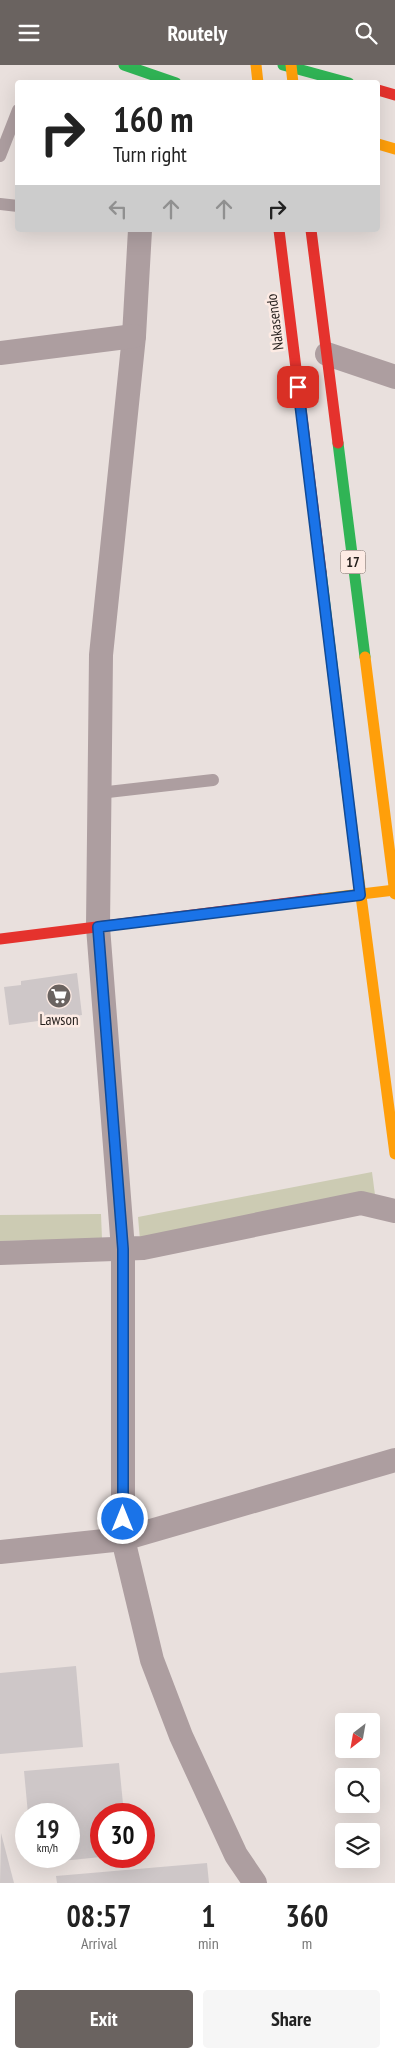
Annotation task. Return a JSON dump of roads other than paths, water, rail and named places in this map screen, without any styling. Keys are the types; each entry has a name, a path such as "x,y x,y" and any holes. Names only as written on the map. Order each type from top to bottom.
{"main road":[{"path":"124,65 148,78"},
{"path":"256,65 258,80"},
{"path":"292,80 289,66 338,80"},
{"path":"380,91 395,95"},
{"path":"380,145 395,149"},
{"name":"Nakasendo","path":"279,232 360,895 395,1154"},
{"name":"17","path":"311,232 395,895"},
{"path":"0,939 395,890"}],"street":[{"path":"140,232 134,336 101,655 99,793 98,927 123,1249 123,1539 155,1668 181,1735 236,1855 255,1883"},
{"path":"0,353 134,336"},
{"path":"327,354 395,377"},
{"path":"0,1253 143,1248 361,1203 395,1211"},
{"path":"0,1553 123,1539 395,1460"}],"lane":[{"path":"0,156 15,118"},
{"path":"0,204 15,206"},
{"path":"99,793 213,780"}],"place":[{"name":"Lawson","path":"59,996"}]}
